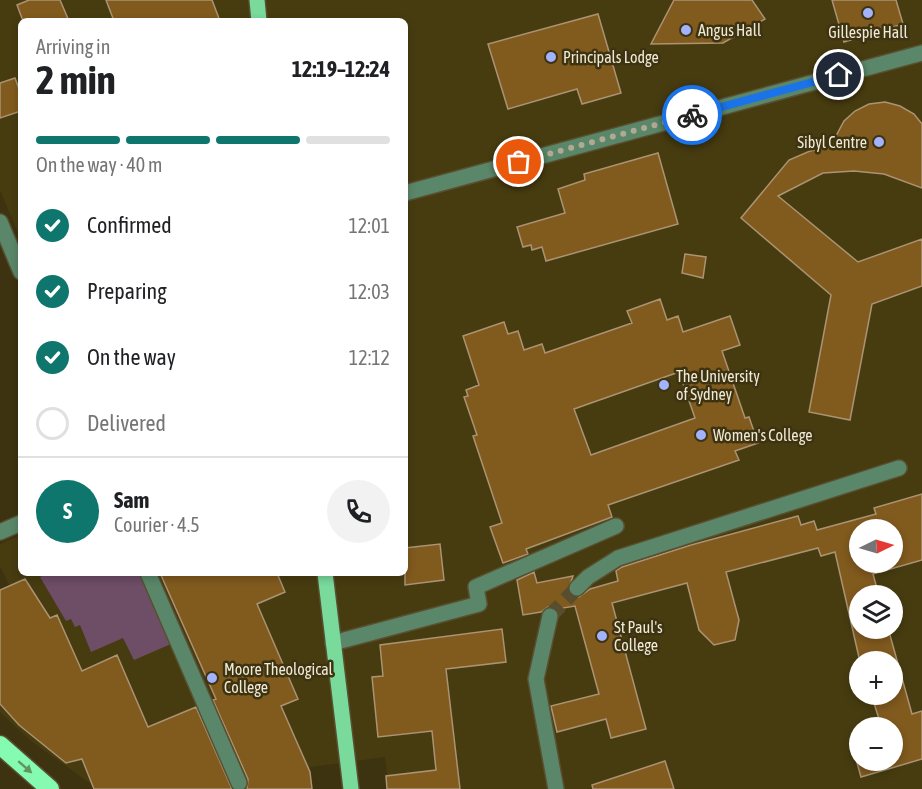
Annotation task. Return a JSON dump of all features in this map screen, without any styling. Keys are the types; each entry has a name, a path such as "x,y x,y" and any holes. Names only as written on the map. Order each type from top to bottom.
{"highway":[{"path":"0,745 50,789"}],"main road":[{"path":"257,0 259,18"},
{"path":"325,576 351,789"}],"street":[{"path":"408,192 922,53"},
{"path":"0,222 18,265"},
{"path":"577,588 588,577 618,558 899,468"},
{"path":"0,532 18,524"},
{"path":"333,643 479,604 476,587 616,526"},
{"path":"149,576 239,783"},
{"path":"550,616 536,679 556,789"}],"shaded area":[{"name":"The University of Sydney","path":"0,0 922,0 922,789 389,789 385,757 310,767 312,789 98,789 31,741 0,712 0,590 10,586 0,566 0,544 18,536 18,576 408,576 408,18 18,18 18,233 0,190"},
{"path":"141,576 171,644 134,660 123,638 91,652 80,625 75,627 71,619 66,621 40,577"}],"building":[{"path":"29,0 60,0 68,18 22,18 17,5"},
{"path":"106,0 212,0 219,18 113,18"},
{"path":"674,0 752,0 765,19 723,43 651,44"},
{"name":"Gillespie Hall","path":"832,0 896,0 903,24 844,42"},
{"name":"Principals Lodge","path":"598,14 621,93 582,104 577,89 508,109 488,44"},
{"path":"15,78 18,86 18,112 0,118 0,83"},
{"path":"885,102 900,106 914,114 922,124 922,188 884,174 854,171 823,173 778,196 858,262 922,239 922,286 872,304 850,420 809,412 831,295 741,218 789,160 810,151 834,147 836,136 844,121 855,111 869,104"},
{"path":"658,153 678,224 546,261 542,247 532,250 531,245 523,247 517,227 565,213 558,189 585,180 584,174"},
{"path":"685,254 706,257 703,278 682,273"},
{"name":"Women's College","path":"660,299 667,320 678,316 683,332 730,316 740,345 722,351 745,418 749,417 758,443 735,451 739,460 608,505 612,517 526,549 528,554 503,563 490,527 502,523 473,436 477,435 464,397 468,396 466,390 479,385 463,336 504,322 508,334 518,331 524,350 542,344 545,353 632,323 627,311","holes":["679,372 695,418 591,455 574,409"]},
{"name":"St Paul's College","path":"922,494 922,560 903,565 903,519 858,519 876,514 874,508"},
{"name":"St Paul's College","path":"798,516 801,525 814,521 817,530 849,521 849,573 876,573 873,574 876,585 849,585 849,614 835,552 821,556 818,548 726,572 739,620 735,640 714,645 699,630 687,583 612,603 646,729 611,738 606,719 557,732 551,706 599,694 575,606 557,609 548,607 541,612 523,615 517,580 534,572 537,583 573,576 568,591 574,597 579,597 590,589 618,581 616,571 622,567 691,545"},
{"path":"440,544 444,580 405,585 405,576 408,576 408,548"},
{"path":"161,576 278,576 285,592 257,604 298,699 281,706 310,772 312,789 247,789 248,779 213,700 216,699"},
{"path":"25,579 50,618 57,615 82,671 117,655 148,727 196,707 232,789 94,789 82,759 66,763 19,725 0,704 0,590"},
{"path":"502,629 506,662 446,669 460,789 387,789 386,776 436,770 432,731 378,737 372,677 383,676 380,645"},
{"name":"St Paul's College","path":"855,639 891,639 894,651 858,651"},
{"name":"St Paul's College","path":"903,682 912,714 922,711 922,759 903,765 903,717 878,717 875,705 903,705"},
{"path":"665,761 674,789 593,789 592,785"},
{"name":"St Paul's College","path":"859,771 881,771 861,777"}],"tunnel":[{"path":"550,616 577,588"}],"way so far":[{"path":"519,162 692,115"}],"place":[{"name":"Gillespie Hall","path":"868,13"},
{"name":"Angus Hall","path":"686,30"},
{"name":"Principals Lodge","path":"551,57"},
{"name":"Sibyl Centre","path":"879,142"},
{"name":"The University of Sydney","path":"664,385"},
{"name":"Women's College","path":"701,435"},
{"name":"St Paul's College","path":"602,636"},
{"name":"Moore Theological College","path":"212,678"}],"route":[{"path":"692,115 839,75"}]}
